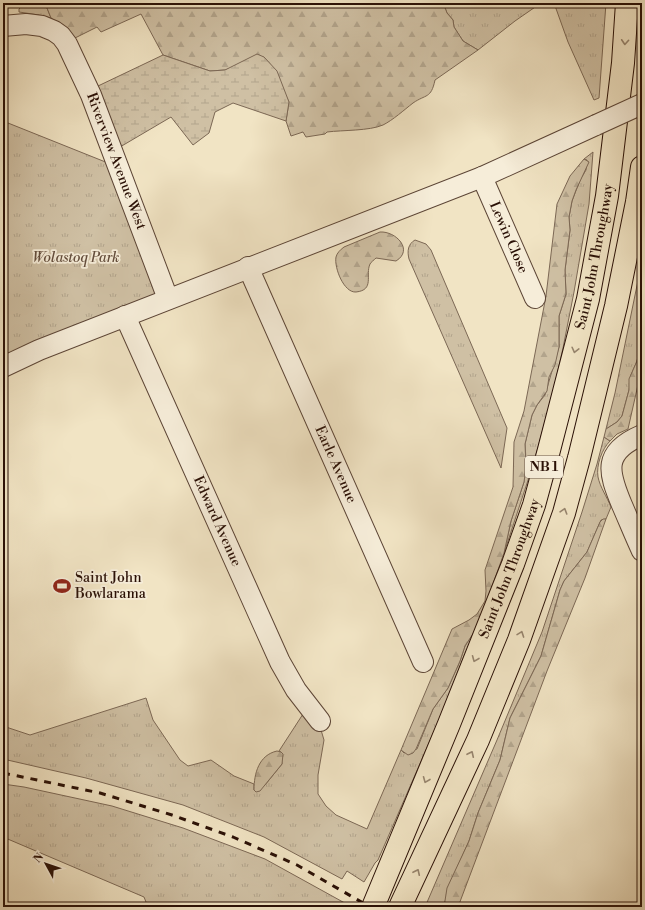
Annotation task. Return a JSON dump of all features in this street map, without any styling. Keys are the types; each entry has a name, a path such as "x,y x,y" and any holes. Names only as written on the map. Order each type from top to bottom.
{"highway":[{"name":"Saint John Throughway","path":"373,907 449,724 513,564 534,505 588,299 607,196 623,63 627,3"},
{"name":"NB 1","path":"400,907 478,740 519,640 561,520 579,458 616,306 637,202 642,167"}],"street":[{"name":"Riverview Avenue West","path":"3,26 26,24 42,26 54,31 68,44 91,96 168,298"},
{"path":"3,367 39,350 168,298 482,177 642,104"},
{"name":"Lewin Close","path":"482,177 535,298"},
{"name":"Earle Avenue","path":"248,267 423,662"},
{"name":"Edward Avenue","path":"125,316 282,665 296,690 320,721"},
{"path":"642,435 626,442 614,456 611,465 611,477 642,551"}],"green space":[{"path":"25,3 45,3 51,18 19,12 19,9"},
{"path":"45,3 442,3 447,13 453,20 454,27 463,41 478,50 435,80 430,93 413,103 395,118 383,125 363,129 327,132 325,134 306,137 303,132 291,136 286,121 289,102 269,63 264,57 225,70 210,71 163,55 141,14 101,32 97,27 75,38 51,18"},
{"path":"442,3 541,3 478,50 463,41 454,27 453,20 447,13"},
{"path":"554,3 606,3 599,98 594,100 568,42"},
{"path":"257,54 264,57 277,71 289,102 286,121 233,103 215,112 209,133 193,145 171,117 120,147 98,86 163,55 210,71 225,70"},
{"name":"Wolastoq Park","path":"3,121 118,167 168,299 3,367"},
{"path":"593,152 589,204 563,348 534,462 504,553 511,521 524,482 526,460 525,444 532,415 537,405 545,395 559,347 559,316 566,294 565,270 570,230 569,217 572,201 580,180 586,170 587,160 584,159"},
{"path":"584,159 589,162 572,201 569,217 570,230 565,270 566,294 559,316 559,347 555,365 549,377 547,391 532,415 525,444 526,467 524,482 511,521 504,553 478,626 465,646 448,688 433,709 416,749 413,753 408,755 401,750 452,629 477,614 485,601 485,570 513,487 514,442 524,411 546,296 557,204 570,176"},
{"path":"380,232 392,235 401,242 403,252 401,257 396,261 376,258 370,264 366,288 362,291 352,291 344,284 338,273 336,262 337,254 344,247"},
{"path":"415,240 426,244 431,250 507,428 501,468 409,259 409,248"},
{"path":"642,261 642,341 637,361 631,375 629,390 622,416 617,422 606,429 615,393"},
{"path":"642,341 642,367 628,429 617,434 610,441 604,437 606,429 617,422 622,416 629,390 629,379 637,361"},
{"path":"604,437 610,441 604,448 600,458 598,477 611,507 606,519 601,520 587,552 564,581 560,590 541,656 510,718 500,760 478,813 469,841 448,888 444,907 425,907 542,632 582,512"},
{"path":"603,519 606,519 585,578 547,671 458,907 444,907 447,888 469,841 478,813 500,760 510,718 541,656 560,590 564,581 587,552 600,522"},
{"path":"478,626 473,642 378,860 364,882 347,871 342,879 264,837 183,805 86,778 3,759 3,726 30,735 146,698 153,720 180,760 188,766 211,760 234,776 254,784 254,790 265,785 282,764 281,752 279,751 303,714 321,730 324,740 318,775 318,794 326,806 336,815 367,829 401,750 404,753 417,749 433,709 448,688 465,646"},
{"path":"277,751 283,754 282,764 260,791 256,792 254,790 254,784 259,766 266,756"},
{"path":"3,784 24,787 112,806 183,828 265,859 352,907 148,907 144,897 3,837"}],"railway":[{"path":"3,773 100,793 172,815 233,837 297,865 370,907"}],"place":[{"name":"Saint John Bowlarama","path":"62,586"}]}
